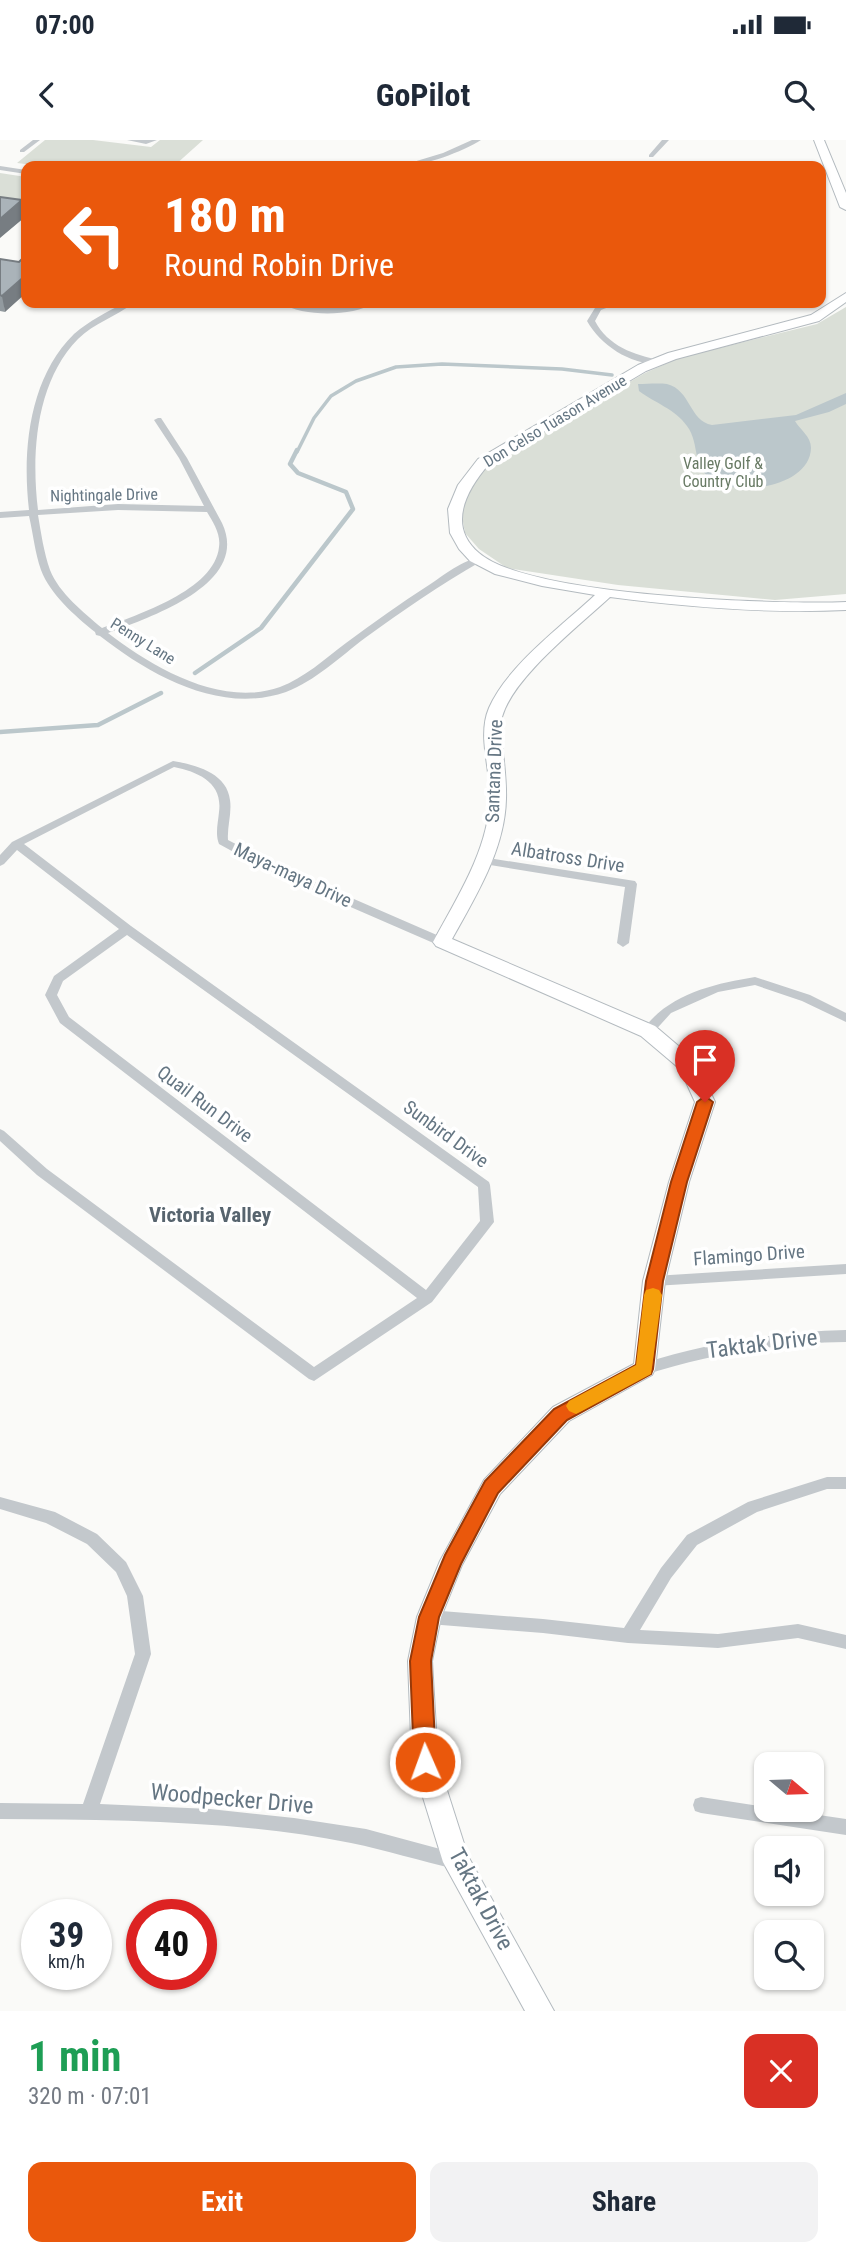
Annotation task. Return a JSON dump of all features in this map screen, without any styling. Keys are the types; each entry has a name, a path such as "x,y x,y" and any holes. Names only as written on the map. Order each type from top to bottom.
{"street":[{"path":"22,151 37,140"},
{"path":"130,140 153,141"},
{"path":"421,161 478,140"},
{"path":"651,156 666,140"},
{"path":"819,140 846,207"},
{"path":"1,167 21,171"},
{"name":"Don Celso Tuason Avenue","path":"477,560 458,537 452,513 463,485 483,462 579,404 672,355 815,318 846,298"},
{"name":"Penny Lane","path":"121,308 75,337 55,367 42,396 29,445 31,511 47,575 99,633 157,672 182,683 239,694 275,692 306,677 442,579 477,560"},
{"path":"310,308 352,308"},
{"path":"599,308 591,321 603,339 647,361 657,362"},
{"path":"99,633 147,615 190,591 216,572 224,548 218,522 158,420"},
{"name":"Nightingale Drive","path":"0,514 117,507 209,509"},
{"path":"477,560 500,571 540,582 607,592 771,608 846,606"},
{"name":"Santana Drive","path":"442,942 482,861 493,831 498,800 496,711 508,689 607,592"},
{"name":"Maya-maya Drive","path":"0,862 16,844 159,769 173,764 195,768 213,778 225,798 220,828 223,842 274,869 648,1031 688,1065 705,1102 679,1182 654,1281 644,1369"},
{"name":"Sunbird Drive","path":"0,1134 43,1172 314,1375 427,1298 487,1222 484,1185 127,929 16,844"},
{"name":"Albatross Drive","path":"482,861 631,884 623,943"},
{"name":"Quail Run Drive","path":"127,929 58,979 51,995 64,1020 427,1298"},
{"path":"648,1031 667,1010 715,988 755,981 806,998 846,1018"},
{"name":"Flamingo Drive","path":"654,1281 846,1269"},
{"name":"Taktak Drive","path":"540,2011 456,1861 425,1762 421,1661 429,1617 452,1561 492,1487 561,1414 644,1369 687,1354 738,1343 846,1336"},
{"path":"628,1636 666,1573 692,1540 753,1507 827,1483 846,1483"},
{"path":"0,1503 50,1517 92,1539 121,1567 135,1596 143,1654 89,1811"},
{"path":"429,1617 628,1636 718,1641 798,1631 846,1642"},
{"path":"701,1805 846,1827"},
{"name":"Woodpecker Drive","path":"0,1811 89,1811 225,1818 338,1832 456,1861"}],"green space":[{"path":"45,140 93,140 151,147 160,140 203,140 180,161 17,163"},
{"path":"0,173 21,176 21,207 0,203"},
{"name":"Valley Golf & Country Club","path":"846,307 846,594 775,600 618,585 507,568 479,549 465,533 459,499 488,465 645,373 679,358 817,324"}],"shaded area":[{"path":"638,384 667,384 675,387 699,418 712,425 796,415 846,393 846,404 829,412 795,421 811,444 808,461 799,471 773,484 742,488 716,482 702,470 687,426 671,411 639,391"}],"building":[{"path":"0,197 21,200 21,201 0,219"},
{"path":"0,259 21,260 21,279 0,295"}],"waterway":[{"path":"297,452 314,418 331,396 356,381 396,367 442,364 562,369 612,375"},
{"path":"195,673 261,628 353,509 346,492 298,473 290,464 297,450"},
{"path":"0,732 98,725 161,693"}],"slow traffic":[{"path":"576,1406 644,1369 653,1295"}],"district":[{"name":"Victoria Valley","path":"210,1215"}],"route":[{"path":"425,1762 421,1661 429,1617 452,1561 492,1487 561,1414 644,1369 654,1281 679,1182 705,1102"}]}
